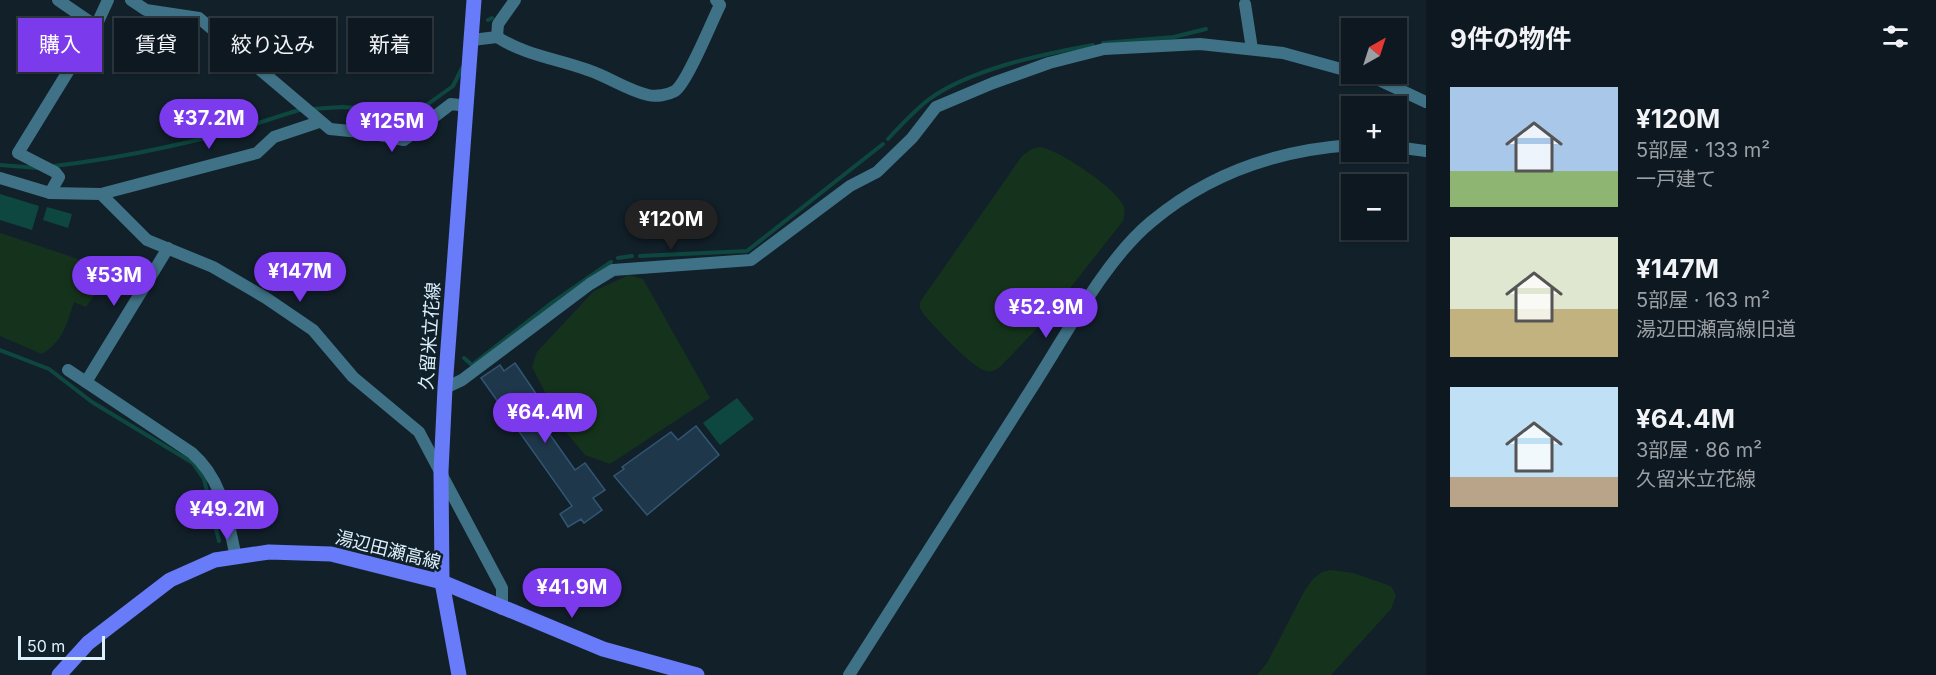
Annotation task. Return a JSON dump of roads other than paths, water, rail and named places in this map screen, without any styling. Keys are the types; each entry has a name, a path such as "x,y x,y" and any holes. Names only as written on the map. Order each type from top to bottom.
{"main road":[{"name":"久留米立花線","path":"459,675 442,582 441,471 445,388 468,106 474,0"},
{"name":"湯辺田瀬高線","path":"59,675 87,644 170,580 215,560 269,552 331,554 442,582 502,609 603,649 697,675"}],"street":[{"path":"58,0 84,18"},
{"path":"100,18 108,0"},
{"path":"131,0 146,10 199,18 330,129 370,133 404,140 451,104 468,106"},
{"path":"497,37 498,24 515,0"},
{"path":"472,40 497,37 507,44 590,70 634,90 651,96 661,96 676,90 685,77 720,5 716,0"},
{"path":"1245,4 1252,50"},
{"path":"445,388 462,380 590,284 614,270 751,260 850,186 877,172 912,138 936,107 966,93 1049,63 1104,49 1200,44 1283,53 1341,69"},
{"path":"50,193 59,177 55,172 18,153 68,72"},
{"path":"1387,84 1426,102"},
{"path":"0,178 50,193 101,194 256,153 274,137 319,122"},
{"path":"849,675 1085,306 1129,244 1173,205 1213,180 1237,169 1291,153 1341,146"},
{"path":"1407,149 1426,152"},
{"path":"101,194 147,240 213,267 267,298 313,330 353,377 419,432 502,588 502,609"},
{"path":"86,382 168,248"},
{"path":"68,370 192,453 204,464 221,493 236,557"}],"waterway":[{"path":"488,20 492,18"},
{"path":"1103,43 1174,37 1206,29"},
{"path":"888,139 928,100 964,80 985,71 1030,58 1093,45"},
{"path":"311,109 343,107 394,111 418,109 453,86 462,68"},
{"path":"54,166 186,143 303,109"},
{"path":"640,256 747,251 883,144"},
{"path":"0,165 38,168"},
{"path":"618,258 632,256"},
{"path":"464,358 472,365 549,305 611,262"},
{"path":"0,350 49,369 92,402 193,463 204,479 219,541"}]}
